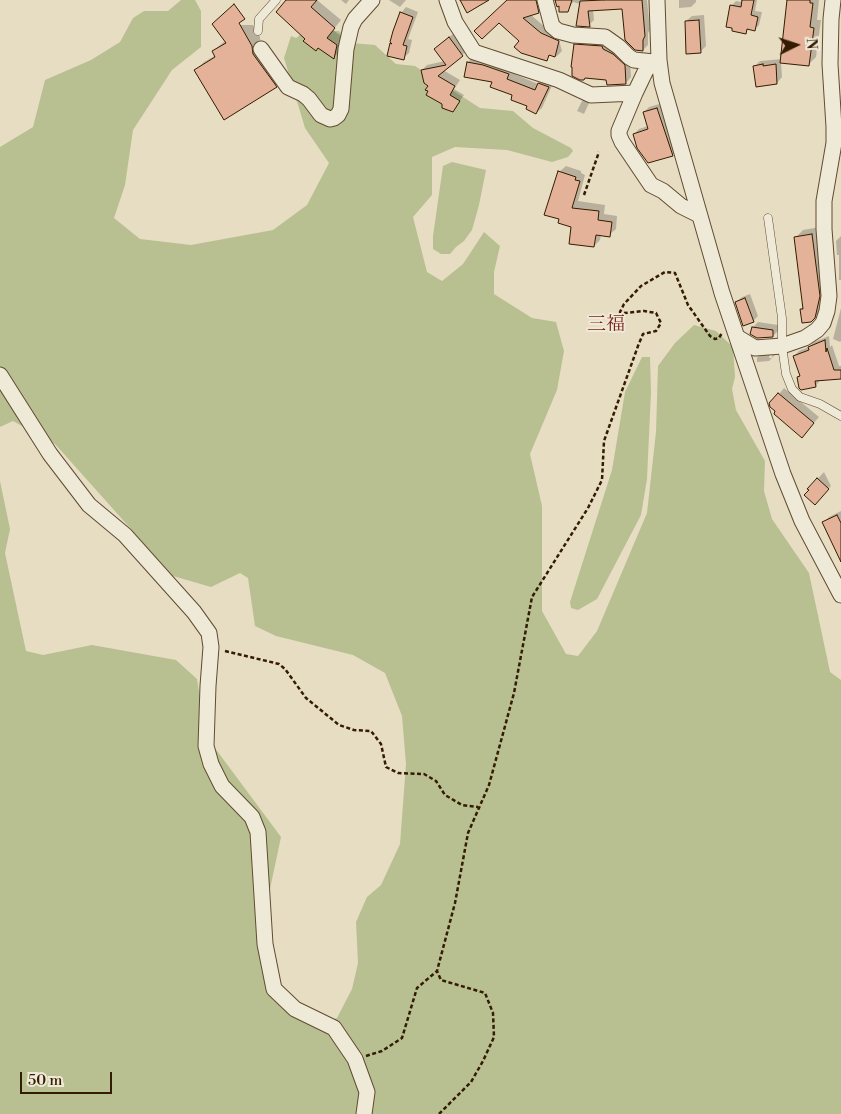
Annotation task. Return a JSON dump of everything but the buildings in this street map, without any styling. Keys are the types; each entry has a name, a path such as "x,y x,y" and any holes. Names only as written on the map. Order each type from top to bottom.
{"street":[{"path":"261,48 288,87 309,99 321,115 330,119 334,118 341,109 346,49 351,27 355,19 372,0"},
{"path":"447,0 455,22 469,46 478,54 559,80 591,96 635,93"},
{"path":"545,0 552,26 558,31 573,35 605,37 634,60 656,61"},
{"path":"657,0 656,61 699,215 737,337 784,474 802,521 841,595"},
{"path":"737,337 755,348 782,346 805,338 817,330 823,323 828,305 824,201 834,142 830,64 831,19 834,0"},
{"path":"656,61 646,70 619,131 619,135 651,185 664,190 681,206 699,215"},
{"path":"0,376 55,461 89,505 125,535 194,612 209,632 211,647 206,746 222,786 252,817 258,832 266,944 274,989 295,1009 334,1028 355,1059 367,1092 364,1114"}],"lane":[{"path":"258,31 259,19 276,0"},
{"path":"768,218 782,318 782,346 786,374 796,394 804,400 828,408 841,416"}],"path":[{"path":"584,195 599,152"},
{"path":"355,1059 382,1051 402,1038 417,988 437,971 455,903 468,832 489,785 514,692 532,597 588,508 602,480 604,441 638,346 643,334 656,331 661,323 656,313 644,311 620,312 624,304 640,286 665,272 675,273 688,305 710,336 715,339 719,338 722,333 720,325"},
{"path":"211,647 279,664 285,669 306,698 339,725 354,730 371,731 381,744 386,767 398,773 409,775 424,774 436,781 445,795 462,805 478,807"},
{"path":"437,971 441,980 485,993 493,1013 494,1037 483,1062 471,1082 438,1114"}],"green space":[{"path":"181,0 195,0 201,11 201,47 172,70 133,130 125,185 114,218 140,239 191,245 273,230 307,205 329,163 305,128 284,58 291,36 296,38 307,30 339,31 351,43 375,45 396,64 415,66 480,108 513,111 533,128 571,148 573,151 568,157 552,162 507,150 455,147 432,157 432,195 413,217 427,272 442,281 463,264 484,232 500,246 494,272 494,294 532,318 556,322 564,351 557,390 530,454 542,506 542,611 566,654 578,656 597,631 647,513 656,432 658,366 675,343 694,325 716,331 733,347 735,377 732,389 736,410 765,461 764,491 772,519 809,573 830,672 841,680 841,1114 0,1114 0,481 10,529 5,553 26,651 43,655 92,645 176,660 197,679 206,736 281,837 259,941 262,972 292,1013 324,1023 337,1018 352,989 358,963 356,922 367,897 381,885 400,844 406,764 402,716 385,673 353,655 276,636 255,626 248,578 240,573 211,587 173,576 55,444 13,421 0,427 0,147 33,127 45,80 91,60 120,42 133,18 144,11 168,11"},
{"path":"452,162 486,170 472,230 464,241 450,254 441,254 433,249 433,236 443,166"},
{"path":"642,357 650,357 651,392 647,479 641,515 597,599 578,610 571,608 570,602 612,470 625,392"}],"district":[{"name":"三福","path":"606,325"}]}
